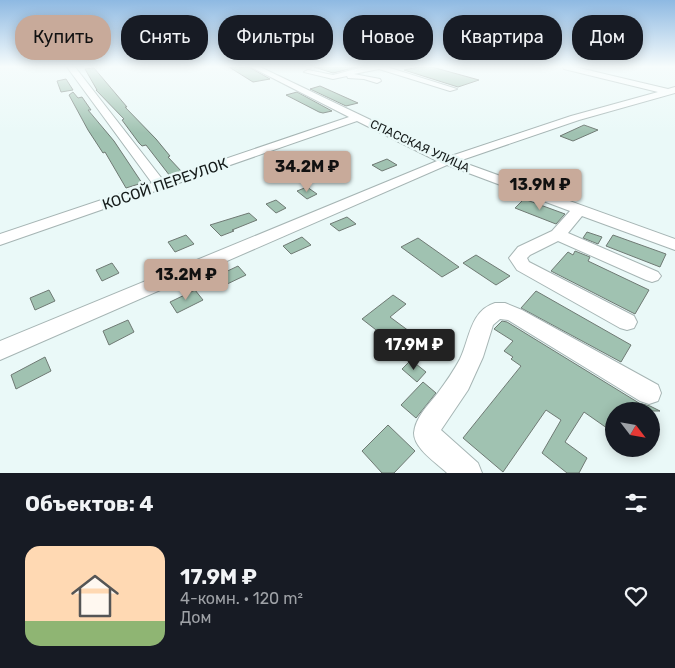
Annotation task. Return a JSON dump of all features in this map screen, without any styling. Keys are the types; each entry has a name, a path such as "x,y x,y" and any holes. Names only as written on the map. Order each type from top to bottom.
{"street":[{"path":"86,89 160,186"},
{"name":"СПАССКАЯ УЛИЦА","path":"300,89 447,161 675,245"},
{"path":"0,351 447,161 558,124 673,91"},
{"name":"КОСОЙ ПЕРЕУЛОК","path":"0,240 358,117"},
{"path":"578,210 560,234 524,251 518,258 519,262 523,266 628,322"},
{"path":"560,234 567,240 652,276"},
{"path":"468,473 431,440 428,435 428,426 460,382 472,357 484,321 489,314 496,311 505,311 515,315 648,393"}],"building":[{"path":"60,89 73,90 61,92"},
{"path":"112,89 127,107 125,107 156,139 170,156 168,157 182,172 170,176 146,145 142,146 139,143 122,120 124,119 97,90"},
{"path":"310,89 327,89 358,103 346,106"},
{"path":"73,92 78,98 82,97 91,110 88,110 114,141 142,183 126,188 105,152 103,153 88,130 69,95"},
{"path":"297,92 332,111 319,112 286,95"},
{"path":"584,125 598,130 573,141 560,136"},
{"path":"387,159 397,165 382,171 372,165"},
{"path":"540,176 553,181 545,187 533,183"},
{"path":"307,187 317,194 307,199 297,191"},
{"path":"524,199 565,214 556,224 515,208"},
{"path":"276,200 286,208 276,213 266,204"},
{"path":"249,213 257,220 221,236 210,225"},
{"path":"347,217 356,224 339,231 330,224"},
{"path":"587,232 602,237 598,244 583,238"},
{"path":"186,235 194,244 175,252 168,242"},
{"path":"613,235 666,254 660,267 606,246"},
{"path":"302,237 311,245 291,254 283,246"},
{"path":"418,238 459,267 442,277 401,247"},
{"path":"575,251 590,257 588,261 649,290 635,314 551,271 568,252 573,255"},
{"path":"476,255 510,276 496,285 463,263"},
{"path":"112,263 119,273 102,281 96,270"},
{"path":"238,266 246,275 223,286 215,277"},
{"path":"49,290 55,301 35,310 30,298"},
{"path":"195,290 203,300 177,313 170,302"},
{"path":"536,291 631,345 621,362 521,308"},
{"path":"393,295 406,304 390,317 413,334 398,347 362,319"},
{"path":"128,320 134,332 109,345 103,331"},
{"path":"502,321 507,322 637,402 605,402 605,427 584,412 565,442 587,458 579,473 567,473 542,453 561,420 546,410 503,472 463,438 521,366 504,351 513,341 494,329"},
{"path":"45,357 51,371 16,389 11,375"},
{"path":"411,360 426,372 417,382 402,369"},
{"path":"423,382 436,393 416,418 401,405"},
{"path":"388,425 415,451 394,473 382,473 362,451"}]}
